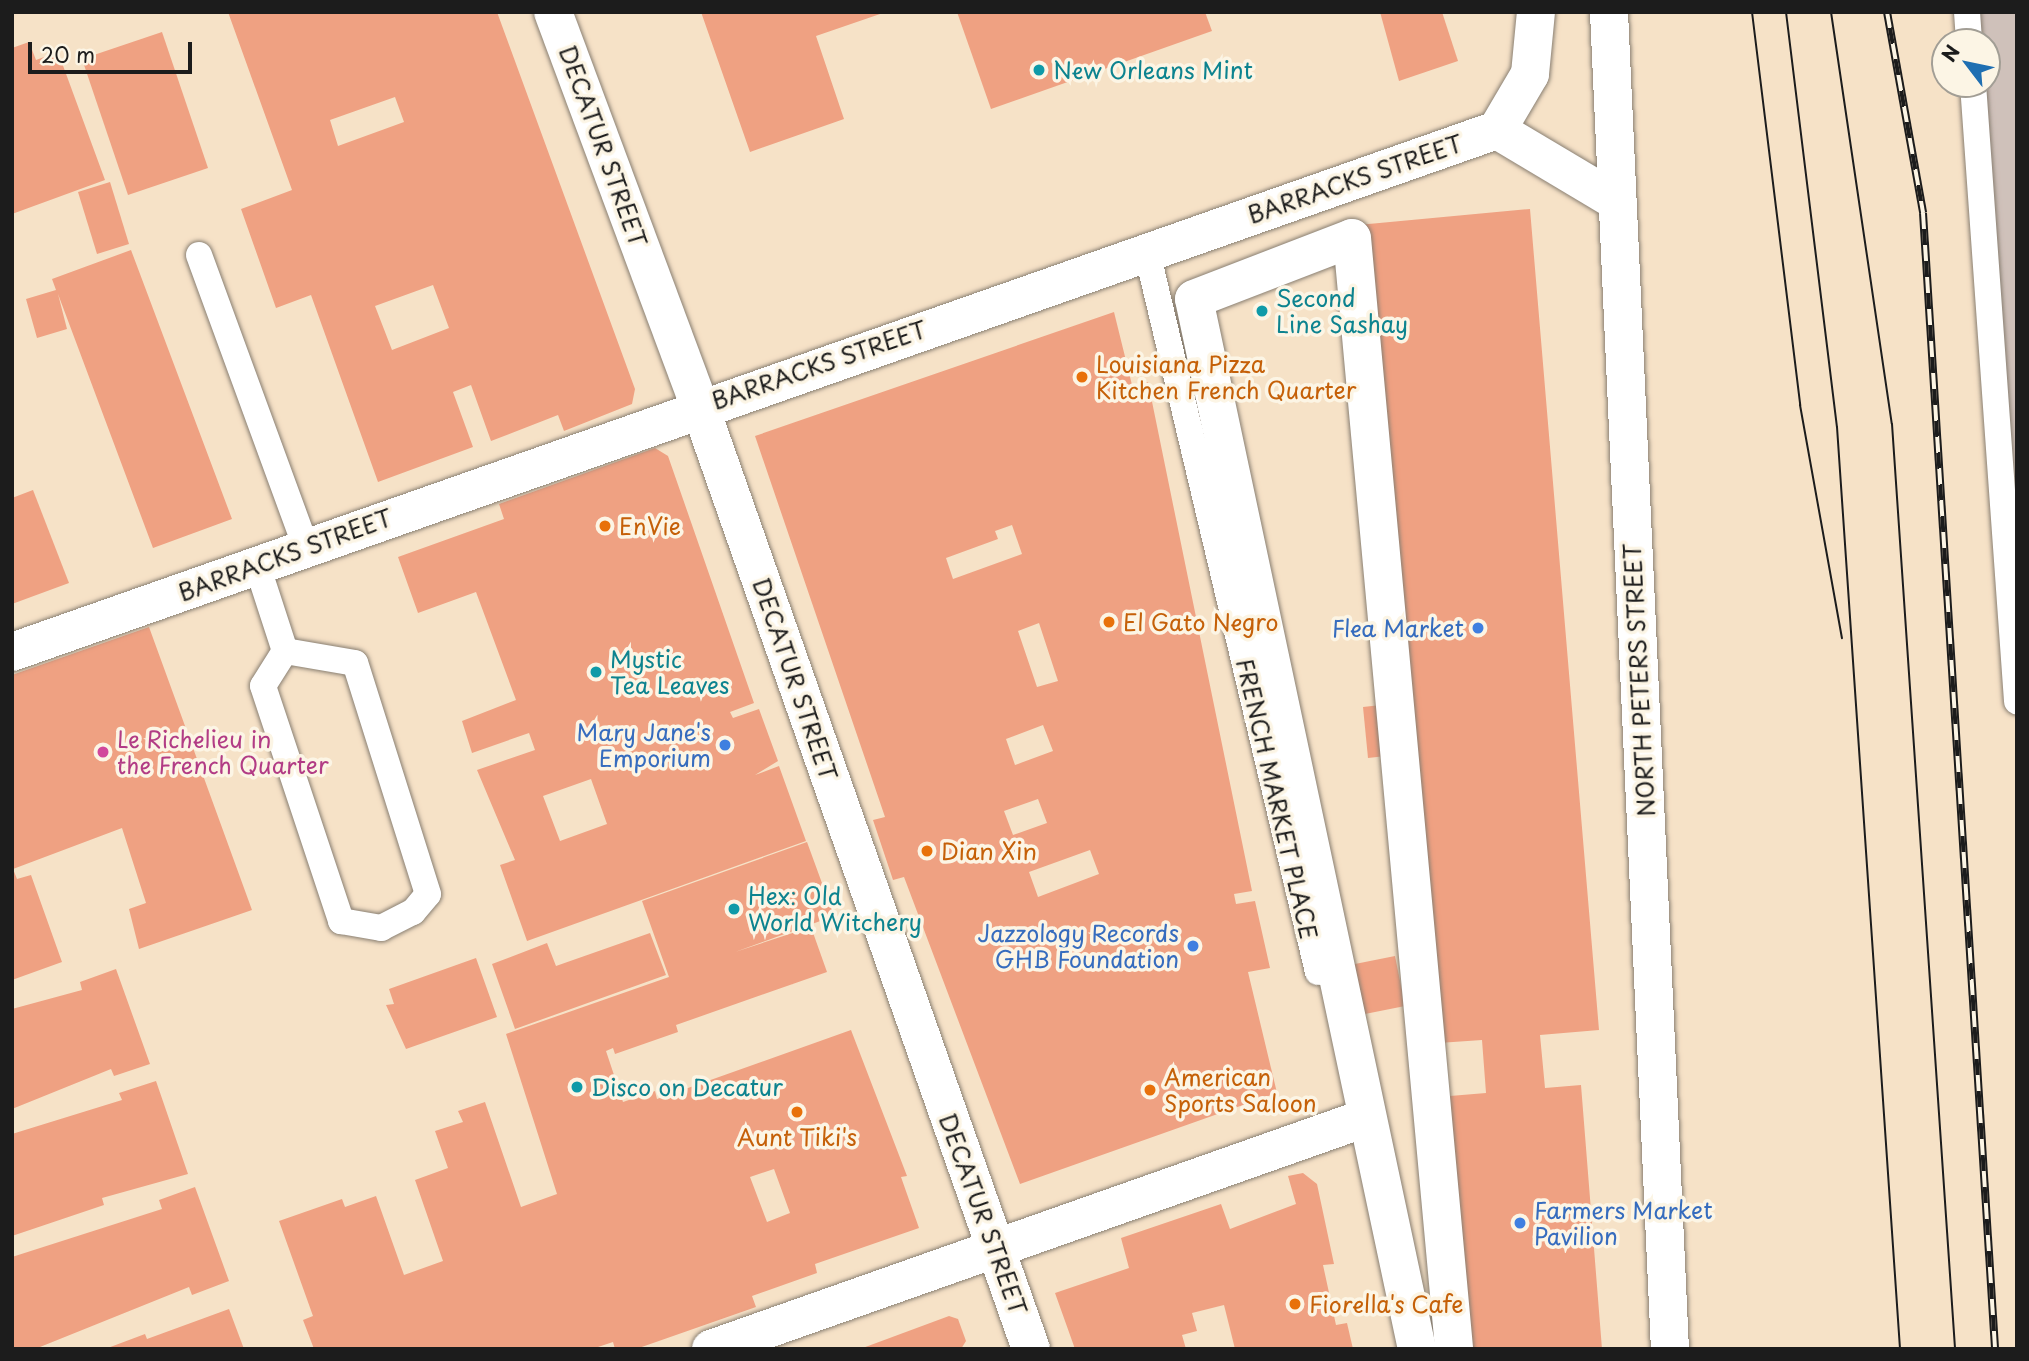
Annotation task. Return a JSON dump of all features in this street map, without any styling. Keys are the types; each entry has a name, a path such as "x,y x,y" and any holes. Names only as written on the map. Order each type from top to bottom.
{"street":[{"name":"DECATUR STREET","path":"553,12 700,407 1031,1349"},
{"path":"1536,12 1530,74 1497,130 1616,201"},
{"name":"NORTH PETERS STREET","path":"1609,12 1670,1349"},
{"name":"BARRACKS STREET","path":"12,652 700,407 1497,130"},
{"path":"1417,1349 1194,299 1352,238 1454,1349"},
{"path":"711,1349 994,1246 1354,1122"}],"lane":[{"path":"1974,98 2017,701"},
{"name":"FRENCH MARKET PLACE","path":"1147,252 1354,1122 1399,1349"},
{"path":"199,255 306,547"},
{"path":"257,565 285,651"},
{"path":"285,651 355,663 428,894 413,912 381,928 341,921 263,686 285,651"}],"shaded area":[{"path":"1953,12 2017,12 2017,738 1976,137 1969,98 2001,98 2001,28 1956,28"}],"building":[{"path":"228,12 497,12 635,389 632,404 564,431 558,415 491,441 471,385 453,392 473,447 378,482 311,295 276,308 241,209 292,190","holes":["395,97 404,122 338,146 330,120","433,285 449,328 392,350 375,306"]},
{"path":"701,12 883,13 816,36 844,119 750,152"},
{"name":"New Orleans Mint","path":"957,12 1205,12 1212,31 991,109"},
{"path":"1380,12 1442,12 1458,61 1399,81"},
{"path":"162,32 208,168 128,195 82,59"},
{"path":"29,42 36,60 58,52 105,180 12,214 12,48"},
{"path":"110,182 129,244 97,254 78,192"},
{"name":"Flea Market","path":"1530,209 1599,1030 1540,1035 1545,1088 1581,1085 1602,1349 1458,1349 1438,1097 1486,1093 1482,1040 1424,1044 1358,225"},
{"path":"131,250 232,519 153,548 58,294 67,329 37,338 26,299 56,290 52,279"},
{"path":"1114,312 1132,385 1148,382 1252,891 1234,894 1236,904 1255,901 1270,968 1248,972 1277,1093 1020,1184 904,877 893,880 873,820 885,817 755,436","holes":["1012,525 1022,554 953,579 946,558 998,539 995,531","1039,623 1058,681 1037,687 1018,631","1043,725 1053,751 1015,765 1006,739","1038,799 1047,823 1013,835 1004,811","1090,850 1099,874 1038,897 1029,872"]},
{"path":"655,448 668,456 754,703 730,712 733,718 759,709 778,761 755,775 779,766 806,841 527,941 500,865 515,860 477,770 535,750 529,733 472,753 462,721 516,700 476,592 418,613 398,557 504,519 499,504","holes":["591,779 607,824 560,841 543,796"]},
{"path":"33,490 69,583 12,604 12,498"},
{"name":"Le Richelieu in the French Quarter","path":"149,627 252,910 139,949 129,909 146,903 122,828 13,869 17,879 31,875 62,962 12,980 12,675"},
{"path":"1390,704 1395,755 1368,758 1363,707"},
{"path":"807,842 834,916 735,952 811,927 827,972 676,1025 678,1032 615,1054 613,1048 606,1051 623,1102 655,1091 657,1099 851,1030 907,1176 901,1177 919,1228 815,1264 817,1273 752,1296 756,1307 636,1349 615,1349 613,1342 592,1349 314,1349 303,1320 313,1316 279,1221 342,1199 345,1207 376,1196 404,1275 443,1261 415,1180 448,1168 435,1131 463,1122 458,1111 485,1102 521,1207 557,1194 506,1034 669,977 642,901","holes":["774,1169 790,1213 767,1222 750,1177"]},
{"path":"650,933 666,975 515,1029 492,964 547,943 556,966"},
{"path":"1395,956 1405,1006 1355,1016 1345,966"},
{"path":"476,958 497,1017 406,1049 386,1005 394,1004 389,989"},
{"path":"116,969 150,1064 114,1076 111,1069 12,1109 12,1009 82,990 80,982"},
{"path":"156,1081 188,1174 102,1198 104,1205 12,1236 12,1134 122,1100 119,1093"},
{"path":"1303,1173 1317,1184 1334,1264 1323,1265 1336,1325 1347,1323 1353,1349 1235,1349 1224,1305 1192,1313 1197,1331 1182,1335 1186,1349 1075,1349 1055,1293 1129,1268 1121,1238 1221,1204 1230,1229 1296,1204 1288,1176"},
{"path":"195,1187 229,1281 192,1295 189,1287 35,1349 12,1349 12,1257 162,1209 159,1200"},
{"path":"229,1309 244,1349 105,1349 145,1334 147,1339"},
{"path":"949,1316 958,1319 966,1341 961,1349 860,1349"}],"tram line":[{"path":"1752,12 1800,405 1842,638"},
{"path":"1786,12 1837,427 1900,1349"},
{"path":"1831,12 1892,424 1955,1349"}],"railway":[{"path":"1887,12 1923,213 1995,1349"}],"place":[{"name":"New Orleans Mint","path":"1039,70"},
{"name":"Second Line Sashay","path":"1262,311"},
{"name":"Louisiana Pizza Kitchen French Quarter","path":"1082,377"},
{"name":"EnVie","path":"605,526"},
{"name":"El Gato Negro","path":"1109,622"},
{"name":"Flea Market","path":"1478,628"},
{"name":"Mystic Tea Leaves","path":"596,672"},
{"name":"Mary Jane's Emporium","path":"725,745"},
{"name":"Le Richelieu in the French Quarter","path":"103,752"},
{"name":"Dian Xin","path":"927,851"},
{"name":"Hex: Old World Witchery","path":"734,909"},
{"name":"Jazzology Records GHB Foundation","path":"1193,946"},
{"name":"Disco on Decatur","path":"577,1087"},
{"name":"American Sports Saloon","path":"1150,1090"},
{"name":"Aunt Tiki's","path":"797,1112"},
{"name":"Farmers Market Pavilion","path":"1520,1223"},
{"name":"Fiorella's Cafe","path":"1295,1304"}]}
